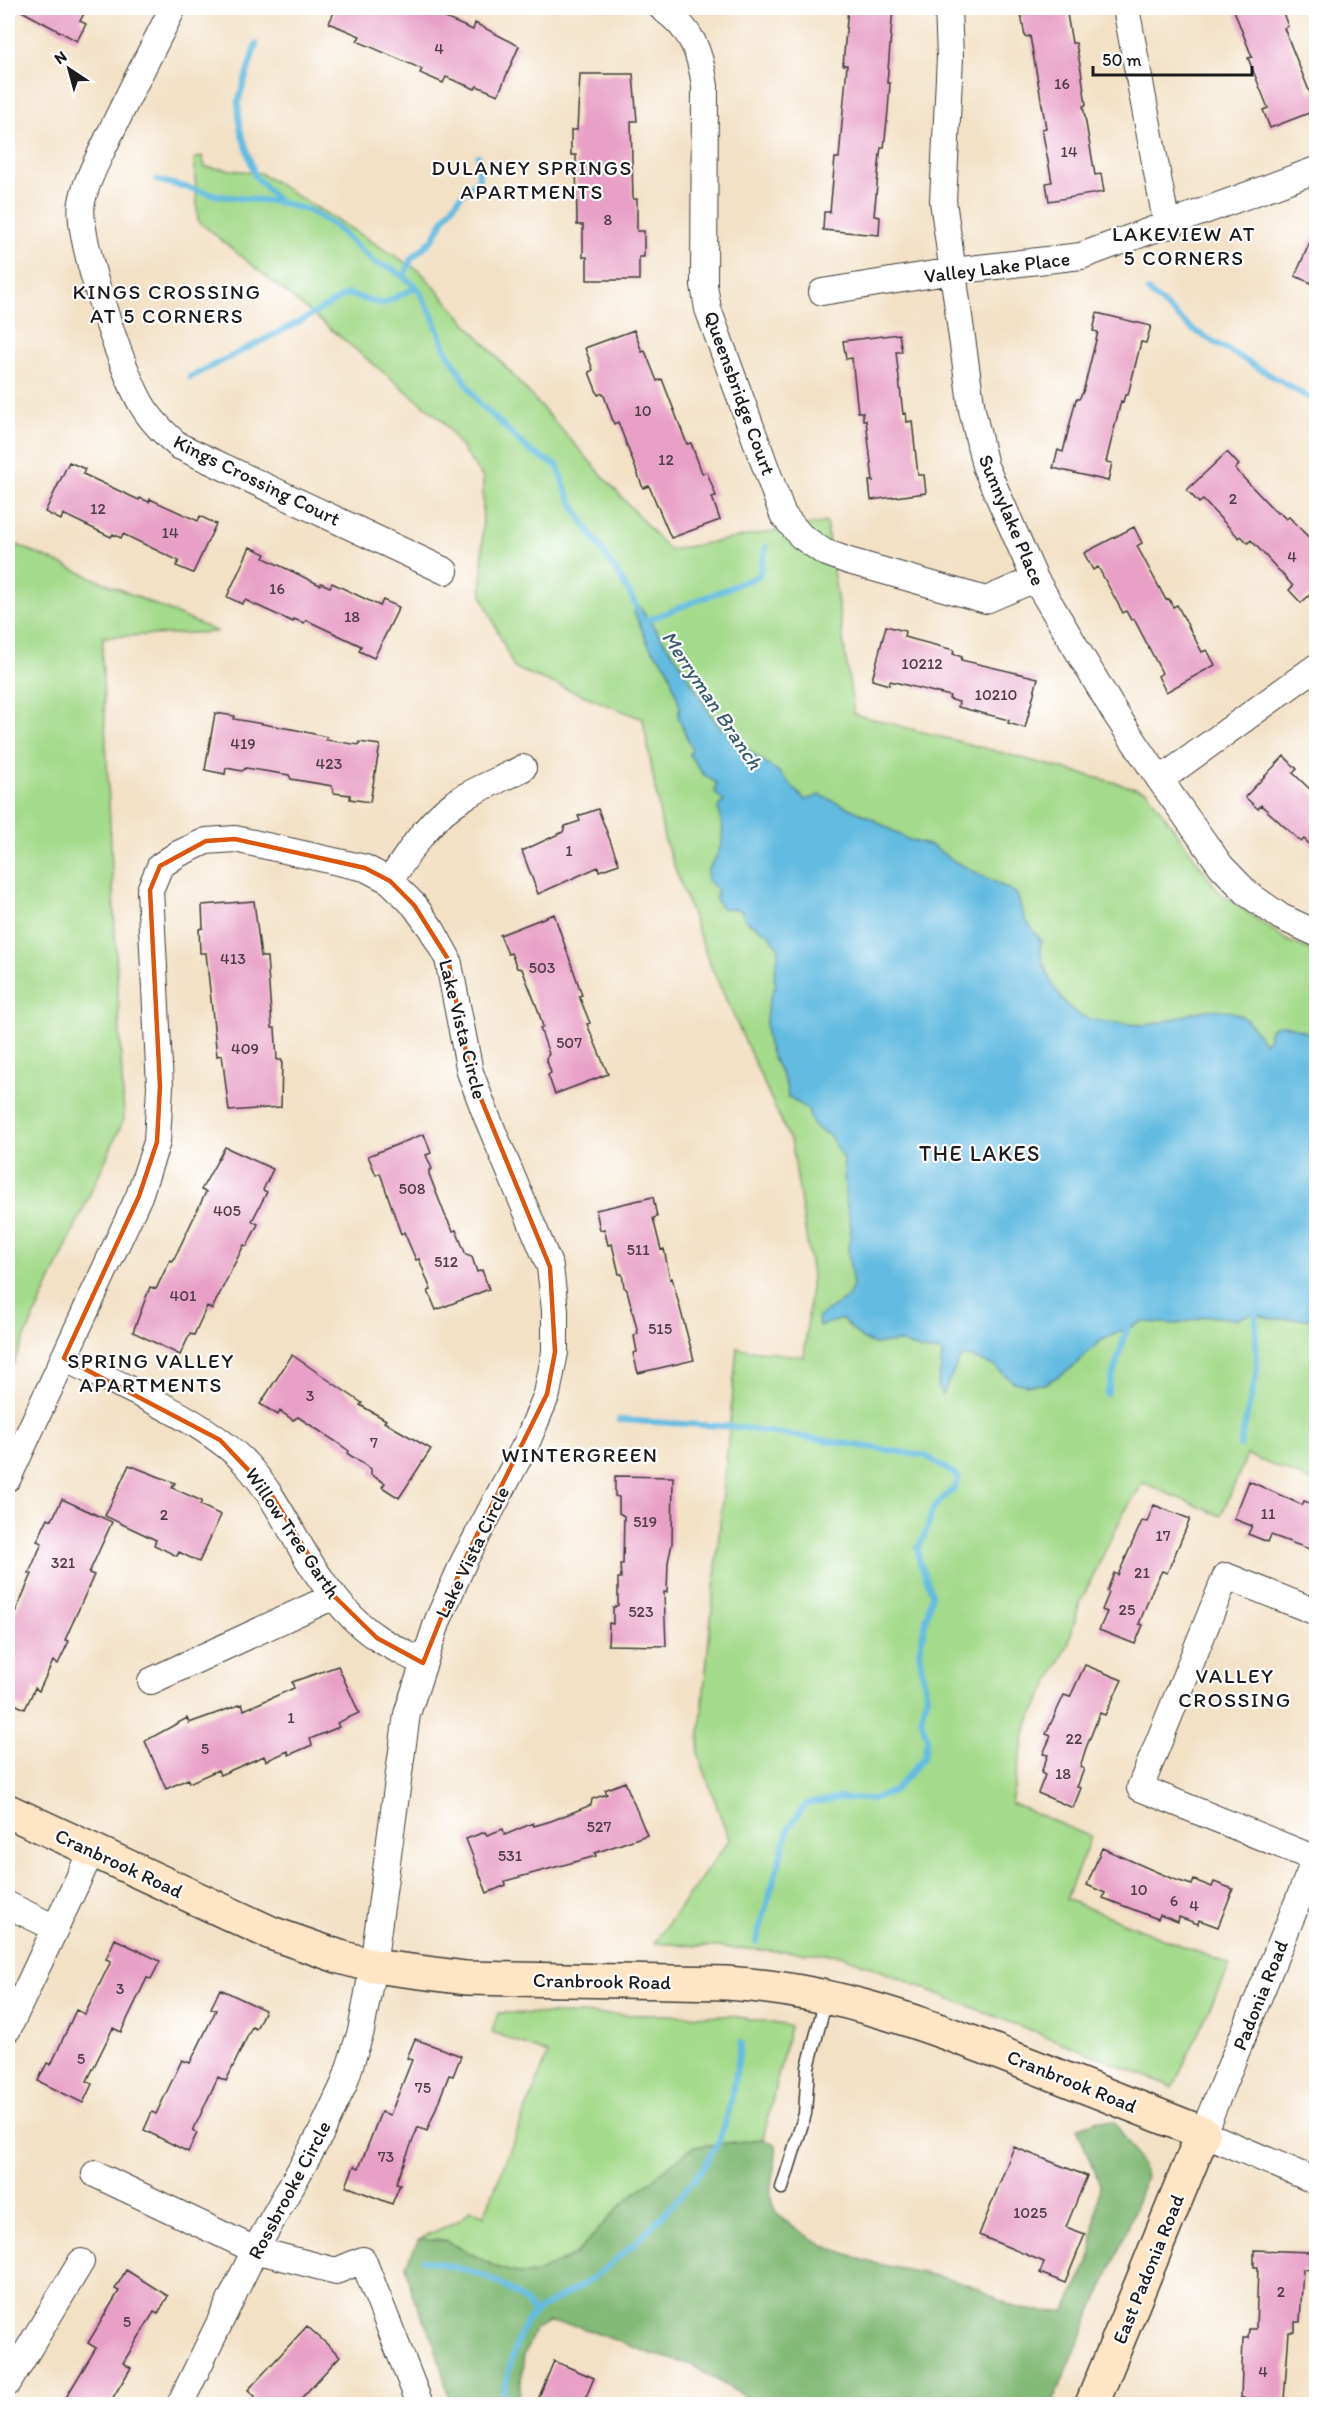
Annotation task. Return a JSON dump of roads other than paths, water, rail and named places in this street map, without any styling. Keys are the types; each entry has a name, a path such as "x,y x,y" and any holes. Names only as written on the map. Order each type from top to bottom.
{"street":[{"name":"Kings Crossing Court","path":"172,8 98,160 82,201 81,227 87,250 120,353 142,405 159,429 179,446 445,571"},
{"name":"Queensbridge Court","path":"662,8 686,32 700,54 705,87 704,285 708,309 783,515 801,536 824,552 986,600 1035,579"},
{"name":"Sunnylake Place","path":"948,8 950,57 943,201 972,410 985,466 1035,579 1115,713 1221,866 1248,894 1281,917 1317,933"},
{"path":"1125,8 1167,226"},
{"name":"Valley Lake Place","path":"822,292 953,271 1081,256 1317,170"},
{"path":"1160,780 1317,667"},
{"path":"390,881 413,844 436,820 462,798 523,768"},
{"name":"Lake Vista Circle","path":"8,1478 139,1196 157,1142 160,1086 150,890 160,866 206,841 235,839 365,868 390,881 432,930 448,959 470,1072 550,1267 555,1310 555,1352 547,1394 527,1442 464,1561 438,1620 407,1714 373,1966"},
{"name":"Willow Tree Garth","path":"64,1358 220,1440 271,1494 308,1560 334,1596 377,1638 423,1663"},
{"path":"1316,1858 1140,1788 1226,1576 1317,1612"},
{"path":"151,1681 334,1596"},
{"name":"Cranbrook Road","path":"8,1811 271,1933 340,1958 373,1966 466,1978 736,1984 827,1995 936,2027 1203,2133"},
{"path":"8,2029 92,1850"},
{"name":"Padonia Road","path":"1203,2133 1316,1858"},
{"path":"8,1905 55,1928"},
{"name":"Rossbrooke Circle","path":"180,2404 255,2250 321,2133 344,2084 361,2031 373,1966"},
{"path":"1203,2133 1317,2181"},
{"name":"East Padonia Road","path":"1092,2404 1203,2133"},
{"path":"95,2174 255,2250 336,2271 363,2260 420,2404"},
{"path":"8,2383 81,2262"}],"lane":[{"path":"782,2188 805,2114 808,2067 827,1995"}],"water":[{"path":"637,604 680,663 715,722 778,771 805,800 820,795 869,817 907,839 932,846 954,861 1016,893 1025,919 1041,941 1042,958 1053,985 1072,1010 1097,1021 1144,1025 1201,1011 1221,1010 1243,1017 1264,1042 1268,1040 1270,1029 1276,1026 1288,1026 1304,1032 1316,1033 1316,1319 1270,1319 1254,1313 1236,1319 1208,1316 1178,1324 1142,1322 1100,1341 1072,1368 1045,1384 1027,1385 1013,1382 994,1366 971,1357 961,1357 942,1395 937,1386 942,1352 922,1350 899,1342 875,1344 862,1339 842,1319 819,1326 818,1317 848,1297 853,1286 848,1251 851,1228 846,1201 843,1159 830,1136 813,1126 808,1110 788,1096 784,1081 769,1049 766,1021 769,1002 776,985 774,978 779,948 769,934 745,920 741,910 721,908 716,900 717,889 707,880 709,869 720,849 722,820 718,808 724,801 715,793 716,783 703,774 689,754 692,750 678,716 680,707 667,666 649,646 634,612"}],"waterway":[{"path":"256,44 238,102 240,128 255,176 279,202"},
{"path":"404,277 411,259 433,239 445,217 462,194 479,179 478,156"},
{"name":"Merryman Branch","path":"157,180 220,196 279,202 310,211 333,225 375,263 391,268 417,287 433,317 445,348 478,402 531,452 558,466 573,504 638,611"},
{"path":"190,377 301,321 347,294 382,304 417,287"},
{"path":"1148,291 1192,329 1316,402"},
{"path":"643,622 759,576 766,547"},
{"path":"1240,1446 1257,1371 1255,1305"},
{"path":"1107,1394 1129,1323"},
{"path":"619,1420 737,1427 926,1456 959,1477 955,1487 933,1508 927,1530 918,1548 919,1560 932,1593 919,1652 927,1698 921,1717 927,1738 924,1757 895,1790 873,1799 840,1798 806,1804 789,1827 756,1942"},
{"path":"500,2404 520,2333 530,2318 545,2306 587,2282 621,2255 677,2200 707,2161 717,2144 726,2120 741,2043"},
{"path":"423,2260 485,2276 511,2291 535,2313"}],"district":[{"name":"DULANEY SPRINGS APARTMENTS","path":"532,180"},
{"name":"LAKEVIEW AT 5 CORNERS","path":"1184,246"},
{"name":"KINGS CROSSING AT 5 CORNERS","path":"167,304"},
{"name":"THE LAKES","path":"980,1153"},
{"name":"SPRING VALLEY APARTMENTS","path":"151,1373"},
{"name":"WINTERGREEN","path":"580,1455"},
{"name":"VALLEY CROSSING","path":"1235,1688"}]}
